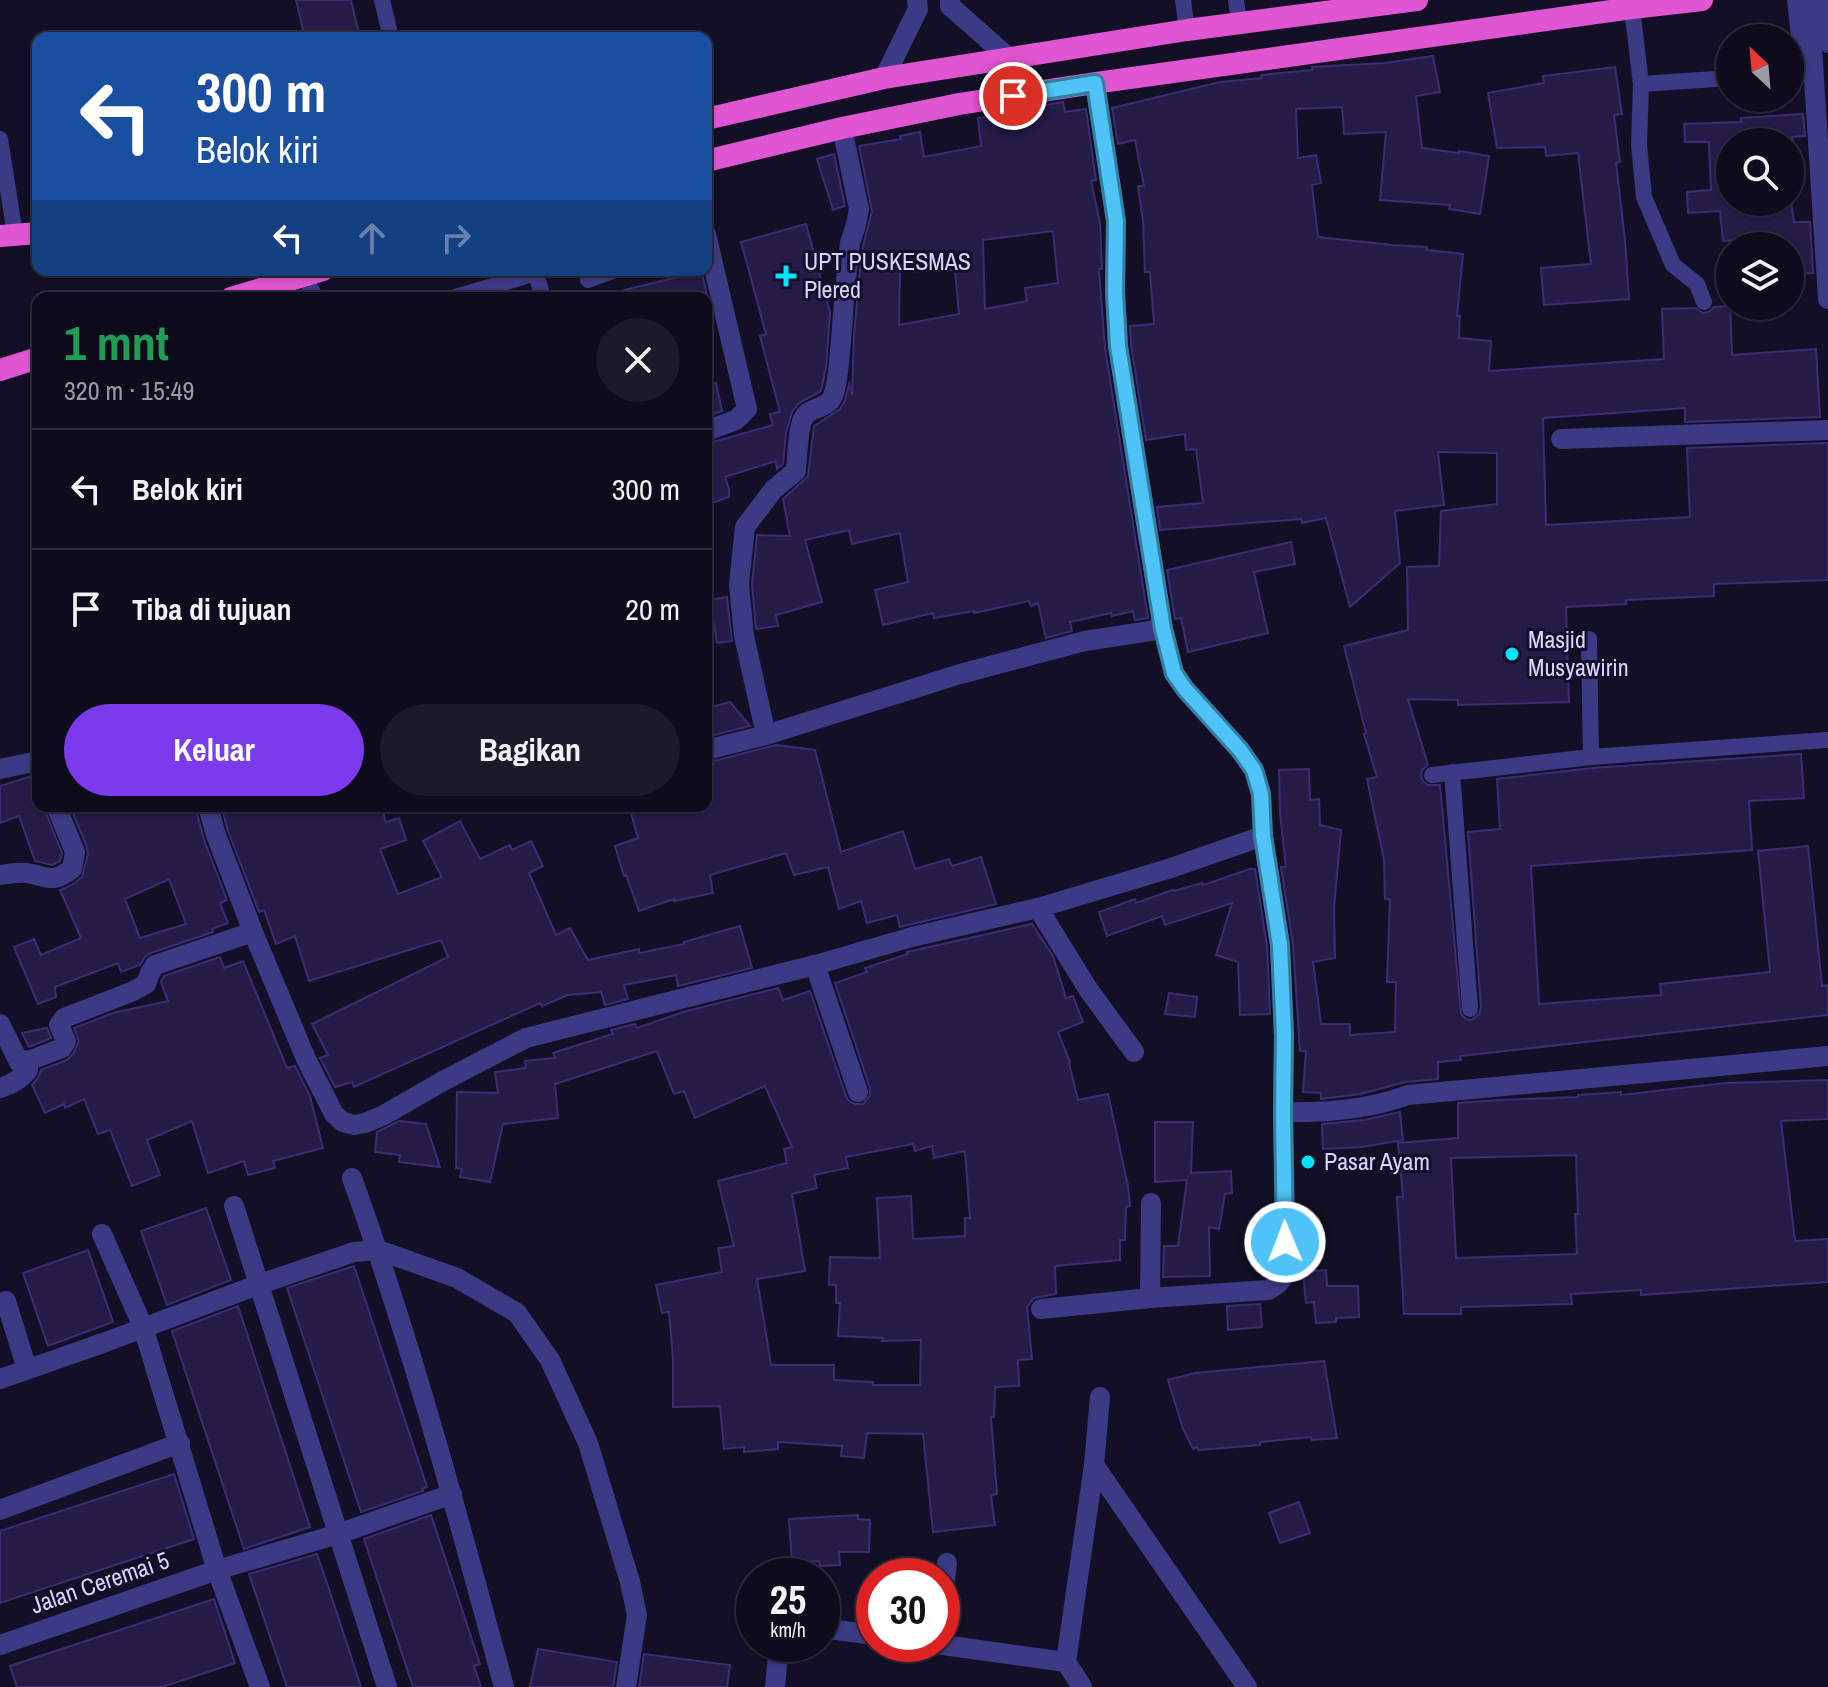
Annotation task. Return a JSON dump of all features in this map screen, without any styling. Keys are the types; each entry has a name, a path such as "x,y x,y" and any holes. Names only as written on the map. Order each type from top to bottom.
{"highway":[{"path":"712,118 884,78 1187,30 1417,0"},
{"path":"712,160 959,104 1702,0"},
{"path":"8,235 32,233"},
{"path":"251,292 304,276"},
{"path":"0,370 32,360"}],"street":[{"path":"884,78 918,9 917,0"},
{"path":"950,0 950,6 1009,58"},
{"path":"1809,0 1827,294"},
{"path":"1041,1309 1268,1290 1278,1285 1284,1277 1286,1266 1280,945 1263,836 1261,794 1254,770 1240,750 1174,673 1163,629 1118,346 1116,221 1095,83"},
{"path":"766,735 744,636 739,584 745,527 774,489 796,471 797,445 803,418 829,403 833,396 850,243 859,216 842,128"},
{"path":"712,260 747,409 736,420 712,429"},
{"path":"1561,439 1828,430"},
{"path":"712,748 1029,655 1085,641 1163,629"},
{"path":"0,769 32,762"},
{"path":"0,875 25,873 59,879 72,869 75,852 58,812"},
{"path":"210,812 253,932 306,1059 334,1114 343,1122 354,1125 384,1115 526,1038 815,965 912,937 1038,908 1171,868 1263,836"},
{"path":"1038,908 1088,989 1134,1052"},
{"path":"0,1024 19,1062 23,1063 65,1045 59,1025 64,1018 146,984 155,965 253,932"},
{"path":"815,965 858,1092"},
{"path":"1283,1112 1363,1107 1408,1095 1828,1056"},
{"path":"0,1088 22,1077 28,1070 28,1060"},
{"path":"352,1178 378,1250 452,1494 504,1687"},
{"path":"1150,1298 1151,1203"},
{"path":"234,1206 387,1687"},
{"path":"102,1234 143,1327 217,1570 260,1687"},
{"path":"0,1379 354,1252 378,1250 457,1278 513,1309 522,1319 550,1360 588,1443 637,1615 626,1687"},
{"path":"6,1301 27,1369"},
{"path":"1082,1687 1066,1662 1094,1465 1100,1397"},
{"path":"0,1510 180,1443"},
{"path":"1094,1465 1247,1687"},
{"name":"Jalan Ceremai 5","path":"0,1645 452,1494"},
{"path":"960,1647 1066,1662"},
{"path":"775,1687 777,1662"}],"lane":[{"path":"382,0 390,32"},
{"path":"1183,0 1187,30"},
{"path":"1236,0 1239,23"},
{"path":"1795,0 1798,24"},
{"path":"1826,0 1828,45"},
{"path":"1632,8 1641,84 1639,145 1644,197 1673,265 1697,284 1704,302"},
{"path":"1641,84 1716,79"},
{"path":"0,139 8,235"},
{"path":"471,292 523,276"},
{"path":"588,280 599,276"},
{"path":"1589,639 1591,757"},
{"path":"1432,775 1591,757 1828,740"},
{"path":"1452,772 1470,1009"}],"building":[{"path":"296,0 351,0 359,32 304,32"},
{"path":"1433,56 1440,92 1416,96 1422,148 1489,156 1480,214 1449,209 1450,205 1380,200 1386,132 1344,134 1342,107 1296,109 1298,158 1316,155 1321,183 1312,185 1318,237 1427,247 1427,250 1463,254 1457,316 1460,316 1459,338 1491,341 1489,371 1664,359 1662,309 1695,308 1703,313 1716,307 1716,320 1731,320 1732,355 1816,349 1820,417 1685,422 1685,408 1543,418 1546,525 1690,517 1687,448 1828,443 1828,580 1714,584 1714,596 1626,600 1626,604 1566,607 1569,702 1458,705 1458,700 1408,699 1428,765 1422,770 1421,777 1428,785 1440,785 1461,1014 1472,1020 1481,1008 1468,832 1500,829 1497,779 1592,768 1801,754 1804,798 1749,801 1752,850 1531,866 1539,1004 1661,995 1660,984 1770,972 1758,851 1808,846 1822,986 1828,985 1828,1015 1460,1056 1461,1060 1438,1062 1438,1079 1406,1082 1360,1094 1321,1099 1321,1093 1303,1092 1306,1051 1300,1051 1293,944 1281,867 1286,867 1279,770 1309,769 1310,800 1319,799 1320,825 1341,830 1334,908 1335,958 1313,962 1321,1024 1350,1024 1350,1035 1395,1032 1396,982 1387,982 1390,899 1385,899 1384,860 1367,779 1377,777 1344,646 1408,630 1407,567 1439,566 1441,511 1497,504 1497,453 1438,452 1444,505 1395,511 1400,563 1350,607 1326,518 1302,523 1302,519 1160,530 1157,507 1203,503 1196,449 1186,450 1185,434 1146,440 1130,326 1154,324 1150,272 1145,272 1138,186 1144,186 1135,140 1118,144 1112,108 1220,82 1262,78 1261,75 1312,70 1312,67 1385,63"},
{"path":"1615,67 1622,114 1614,115 1620,162 1616,163 1629,299 1544,305 1541,268 1591,264 1578,153 1546,156 1545,147 1497,148 1488,93 1544,83 1543,76"},
{"path":"1063,102 1065,112 1086,109 1096,180 1091,181 1100,223 1102,269 1099,269 1105,348 1148,618 1135,620 1133,611 1112,616 1111,613 1070,622 1072,631 1046,638 1038,603 1031,606 1029,601 934,618 933,613 883,625 875,590 908,582 900,533 852,544 849,530 805,540 822,602 776,615 778,626 756,629 752,584 757,535 790,536 783,499 808,476 814,426 840,409 849,384 852,395 860,269 872,211 859,146 901,139 900,136 920,132 924,157 981,146 978,118 1041,111 1041,106","holes":["1053,231 1058,283 1025,288 1027,301 985,309 983,240","955,270 959,314 899,325 900,272"]},
{"path":"1803,114 1805,136 1804,128 1716,128 1716,211 1688,213 1687,192 1711,190 1709,142 1685,142 1684,124 1741,122 1741,118"},
{"path":"834,154 845,206 833,210 817,159"},
{"path":"1720,216 1793,216 1794,222 1810,222 1813,273 1804,273 1804,232 1722,232"},
{"path":"806,224 830,312 826,367 821,391 799,403 792,412 783,464 777,469 776,461 725,477 729,497 712,503 712,442 773,425 770,414 780,412 760,336 766,334 741,242"},
{"path":"682,276 702,276 706,292 624,292"},
{"path":"712,383 716,383 722,411 712,415"},
{"path":"1291,542 1295,564 1254,572 1268,633 1188,652 1181,618 1175,619 1167,570"},
{"path":"727,597 732,641 717,643 712,600"},
{"path":"730,702 750,726 712,736 712,706"},
{"path":"776,745 815,750 841,852 903,831 915,869 949,859 952,866 981,857 996,904 900,927 897,915 867,923 861,901 839,909 828,867 794,875 786,853 710,875 713,893 674,899 639,911 615,846 638,838 631,812 712,812 712,761"},
{"path":"32,776 32,812 45,812 62,853 60,861 52,865 35,861 19,816 0,823 0,786"},
{"path":"72,812 197,812 227,900 220,903 228,923 212,929 213,932 151,953 140,965 121,972 118,963 55,987 56,997 38,1004 14,947 34,939 41,955 81,938 60,890 82,877 88,854","holes":["169,879 186,924 140,938 125,899"]},
{"path":"223,812 383,812 386,822 399,818 406,840 380,849 398,894 442,877 423,841 460,821 480,859 510,845 512,850 531,841 543,866 529,873 556,935 570,928 588,960 639,949 639,953 684,944 740,926 752,968 678,986 676,975 624,985 628,999 605,1005 601,992 568,995 542,1006 540,1003 354,1087 352,1082 335,1087 320,1058 328,1055 312,1024 448,957 441,940 309,981 295,936 276,944 264,910 259,912"},
{"path":"1255,869 1267,946 1270,1014 1240,1015 1238,962 1216,955 1232,903 1165,925 1162,916 1107,936 1099,912 1135,899 1136,903"},
{"path":"1032,924 1053,956 1066,998 1073,996 1083,1022 1058,1032 1070,1062 1078,1100 1108,1094 1130,1206 1126,1207 1125,1240 1120,1240 1120,1260 1055,1266 1056,1294 1034,1298 1027,1307 1032,1359 1018,1360 1019,1386 995,1387 994,1417 991,1417 997,1494 991,1495 995,1525 933,1532 923,1434 867,1433 864,1458 841,1456 842,1446 778,1442 778,1449 744,1452 744,1447 724,1449 720,1406 673,1407 669,1312 662,1313 656,1285 722,1272 718,1248 734,1246 718,1181 787,1163 784,1149 792,1147 765,1086 695,1118 684,1091 674,1094 657,1051 555,1084 558,1118 503,1124 490,1182 460,1177 462,1169 456,1168 457,1092 498,1093 495,1072 526,1068 525,1061 555,1058 553,1053 613,1034 611,1030 635,1024 637,1028 683,1012 778,988 783,1000 810,991 846,1096 855,1104 863,1104 870,1095 870,1088 835,983 867,972 865,968 907,952","holes":["913,1144 915,1151 932,1146 934,1158 965,1151 970,1218 965,1218 965,1236 913,1239 911,1196 877,1198 880,1258 830,1257 829,1285 836,1285 836,1303 840,1303 838,1336 883,1338 882,1341 921,1340 920,1385 873,1385 873,1382 834,1380 834,1365 771,1365 757,1279 805,1271 792,1194 817,1188 814,1175 848,1168 846,1157"]},
{"path":"220,957 224,968 243,961 287,1068 295,1066 310,1096 323,1148 273,1161 275,1168 248,1175 244,1161 208,1173 192,1121 147,1140 160,1175 132,1186 110,1130 98,1134 84,1099 45,1113 32,1085 41,1070 67,1060 73,1054 79,1041 74,1028 113,1013 168,1001 161,982 164,976"},
{"path":"1169,993 1197,997 1195,1017 1165,1014"},
{"path":"47,1028 51,1038 29,1047 22,1033"},
{"path":"1828,1080 1828,1119 1781,1121 1795,1241 1828,1239 1828,1282 1641,1295 1641,1290 1571,1294 1572,1304 1461,1307 1461,1314 1404,1314 1397,1197 1403,1197 1398,1143 1458,1138 1458,1103 1621,1092 1621,1095 1725,1083","holes":["1576,1155 1578,1214 1575,1214 1577,1254 1456,1258 1451,1158"]},
{"path":"1400,1112 1403,1140 1323,1149 1322,1124 1364,1120"},
{"path":"399,1121 426,1124 440,1167 399,1162 400,1155 375,1152 377,1132"},
{"path":"1155,1122 1193,1122 1191,1173 1231,1171 1232,1193 1225,1194 1219,1229 1209,1227 1210,1276 1163,1277 1164,1246 1178,1246 1187,1180 1155,1182"},
{"path":"206,1208 231,1280 167,1305 141,1231"},
{"path":"88,1250 113,1322 48,1346 23,1273"},
{"path":"354,1266 427,1487 361,1512 287,1288"},
{"path":"1326,1270 1327,1286 1358,1286 1359,1317 1316,1323 1314,1302 1306,1303 1303,1272"},
{"path":"1260,1304 1262,1327 1228,1330 1227,1306"},
{"path":"238,1306 310,1527 244,1549 172,1331"},
{"path":"1324,1361 1337,1438 1312,1440 1311,1437 1260,1442 1260,1445 1193,1449 1183,1429 1168,1380 1195,1373"},
{"path":"174,1474 194,1539 0,1603 0,1531"},
{"path":"1299,1502 1310,1533 1280,1543 1269,1513"},
{"path":"431,1515 480,1664 474,1666 481,1687 413,1687 364,1539"},
{"path":"858,1515 858,1519 870,1520 869,1552 839,1552 839,1558 792,1558 789,1519"},
{"path":"317,1554 361,1687 287,1687 249,1574"},
{"path":"214,1599 235,1663 162,1687 17,1687 10,1666"},
{"path":"538,1649 617,1662 613,1687 530,1687"},
{"path":"644,1654 730,1665 727,1687 639,1687"}],"place":[{"name":"UPT PUSKESMAS Plered","path":"786,276"},
{"name":"Masjid Musyawirin","path":"1512,654"},
{"name":"Pasar Ayam","path":"1308,1162"}],"route":[{"path":"1013,96 1095,83 1116,221 1118,346 1163,629 1174,673 1240,750 1254,770 1261,794 1263,836 1280,945 1284,1036 1285,1242"}]}
